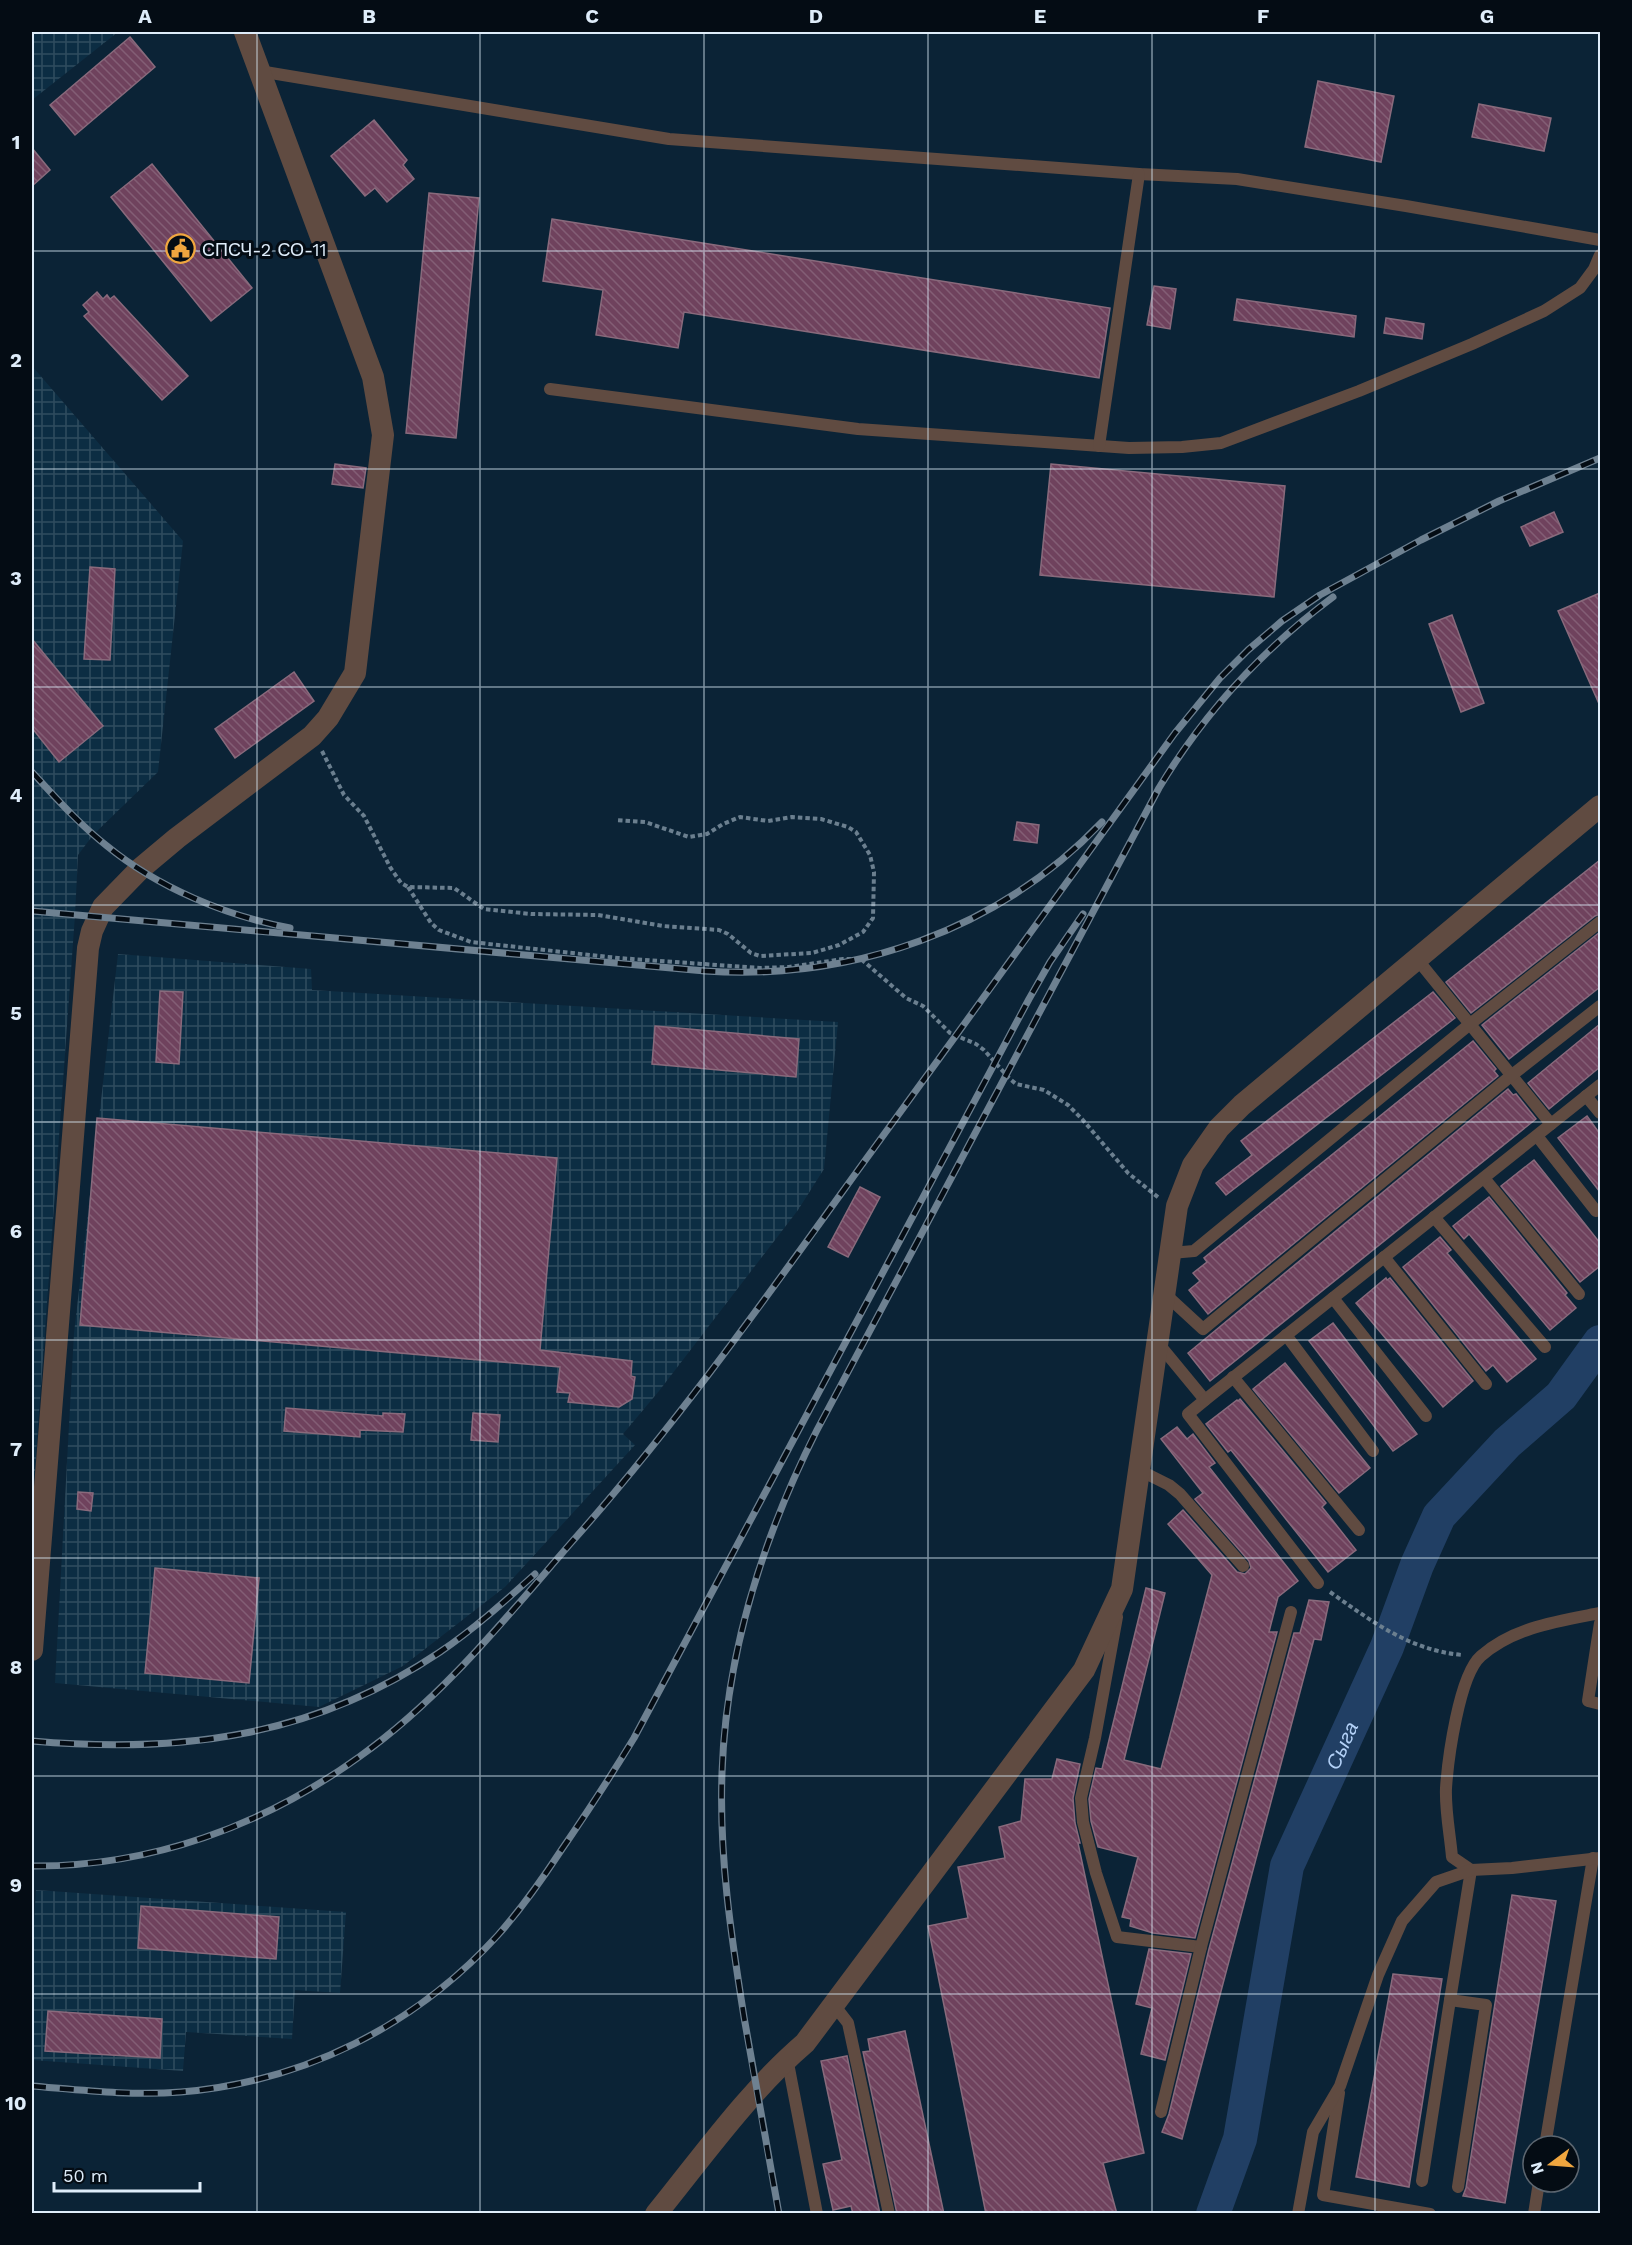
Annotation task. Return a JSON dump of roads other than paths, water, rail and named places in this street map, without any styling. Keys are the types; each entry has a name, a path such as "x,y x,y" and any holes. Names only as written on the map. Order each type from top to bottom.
{"street":[{"path":"32,1650 88,948 92,931 104,907 153,857 312,736 328,718 355,673 383,435 373,377 245,32"},
{"path":"656,2214 757,2091 787,2058 805,2043 1084,1670 1122,1589 1177,1206 1193,1165 1220,1128 1242,1105 1600,806"}],"lane":[{"path":"259,70 669,139 1139,174 1237,179 1600,240"},
{"path":"1099,446 1139,174"},
{"path":"550,389 858,429 1129,448 1182,447 1221,442 1252,432 1462,348 1544,311 1580,288 1594,269 1600,255"},
{"path":"1172,1253 1194,1251 1470,1024 1600,922"},
{"path":"1417,959 1551,1124"},
{"path":"1165,1294 1203,1329 1512,1075 1600,1006"},
{"path":"1318,1582 1188,1414 1600,1085"},
{"path":"1586,1096 1600,1113"},
{"path":"1537,1136 1596,1211"},
{"path":"1484,1178 1580,1294"},
{"path":"1434,1217 1545,1347"},
{"path":"1384,1257 1486,1383"},
{"path":"1333,1298 1426,1416"},
{"path":"1286,1335 1373,1451"},
{"path":"1158,1343 1205,1400"},
{"path":"1233,1377 1359,1530"},
{"path":"1139,1470 1169,1485 1180,1494 1243,1566"},
{"path":"1122,1589 1095,1738 1081,1798 1083,1822 1096,1873 1117,1937 1201,1947"},
{"path":"1161,2112 1201,1947 1291,1612"},
{"path":"1471,1870 1452,1857 1446,1788 1456,1712 1468,1676 1479,1657 1509,1636 1555,1622 1600,1613"},
{"path":"1600,1623 1588,1701 1600,1704"},
{"path":"1430,2214 1405,2212 1323,2195 1340,2086 1378,1975 1402,1921 1437,1882 1471,1870 1512,1868 1597,1858 1547,2134"},
{"path":"1422,2181 1471,1870"},
{"path":"1450,2000 1486,2005 1458,2187"},
{"path":"834,2005 848,2023 889,2214"},
{"path":"787,2058 817,2214"},
{"path":"1298,2214 1312,2132 1340,2086"},
{"path":"1534,2214 1537,2194"}],"waterway":[{"name":"Сыга","path":"1213,2214 1240,2139 1287,1866 1387,1647 1417,1565 1439,1516 1507,1443 1561,1396 1600,1342"}],"railway":[{"path":"32,1866 119,1859 204,1838 244,1822 322,1782 359,1757 417,1710 445,1684 496,1629 609,1499 684,1406 791,1263 1175,733 1220,678 1282,621 1320,595 1499,501 1600,458"},
{"path":"779,2214 735,1956 722,1835 722,1773 731,1684 740,1640 764,1554 817,1430 1159,788 1215,708 1283,638 1333,597"},
{"path":"32,772 97,838 148,874 170,887 217,908 290,928"},
{"path":"32,911 705,971 760,972 815,967 868,957 920,941 970,919 1017,892 1061,860 1102,822"},
{"path":"32,2086 106,2092 162,2093 226,2086 270,2076 313,2062 354,2044 393,2022 431,1997 498,1935 546,1874 634,1738 1029,999 1050,962 1083,914"},
{"path":"32,1741 141,1745 193,1741 244,1733 294,1721 344,1704 392,1681 440,1652 477,1625 535,1574"}],"place":[{"name":"СПСЧ-2 СО-11","path":"181,249"}]}
